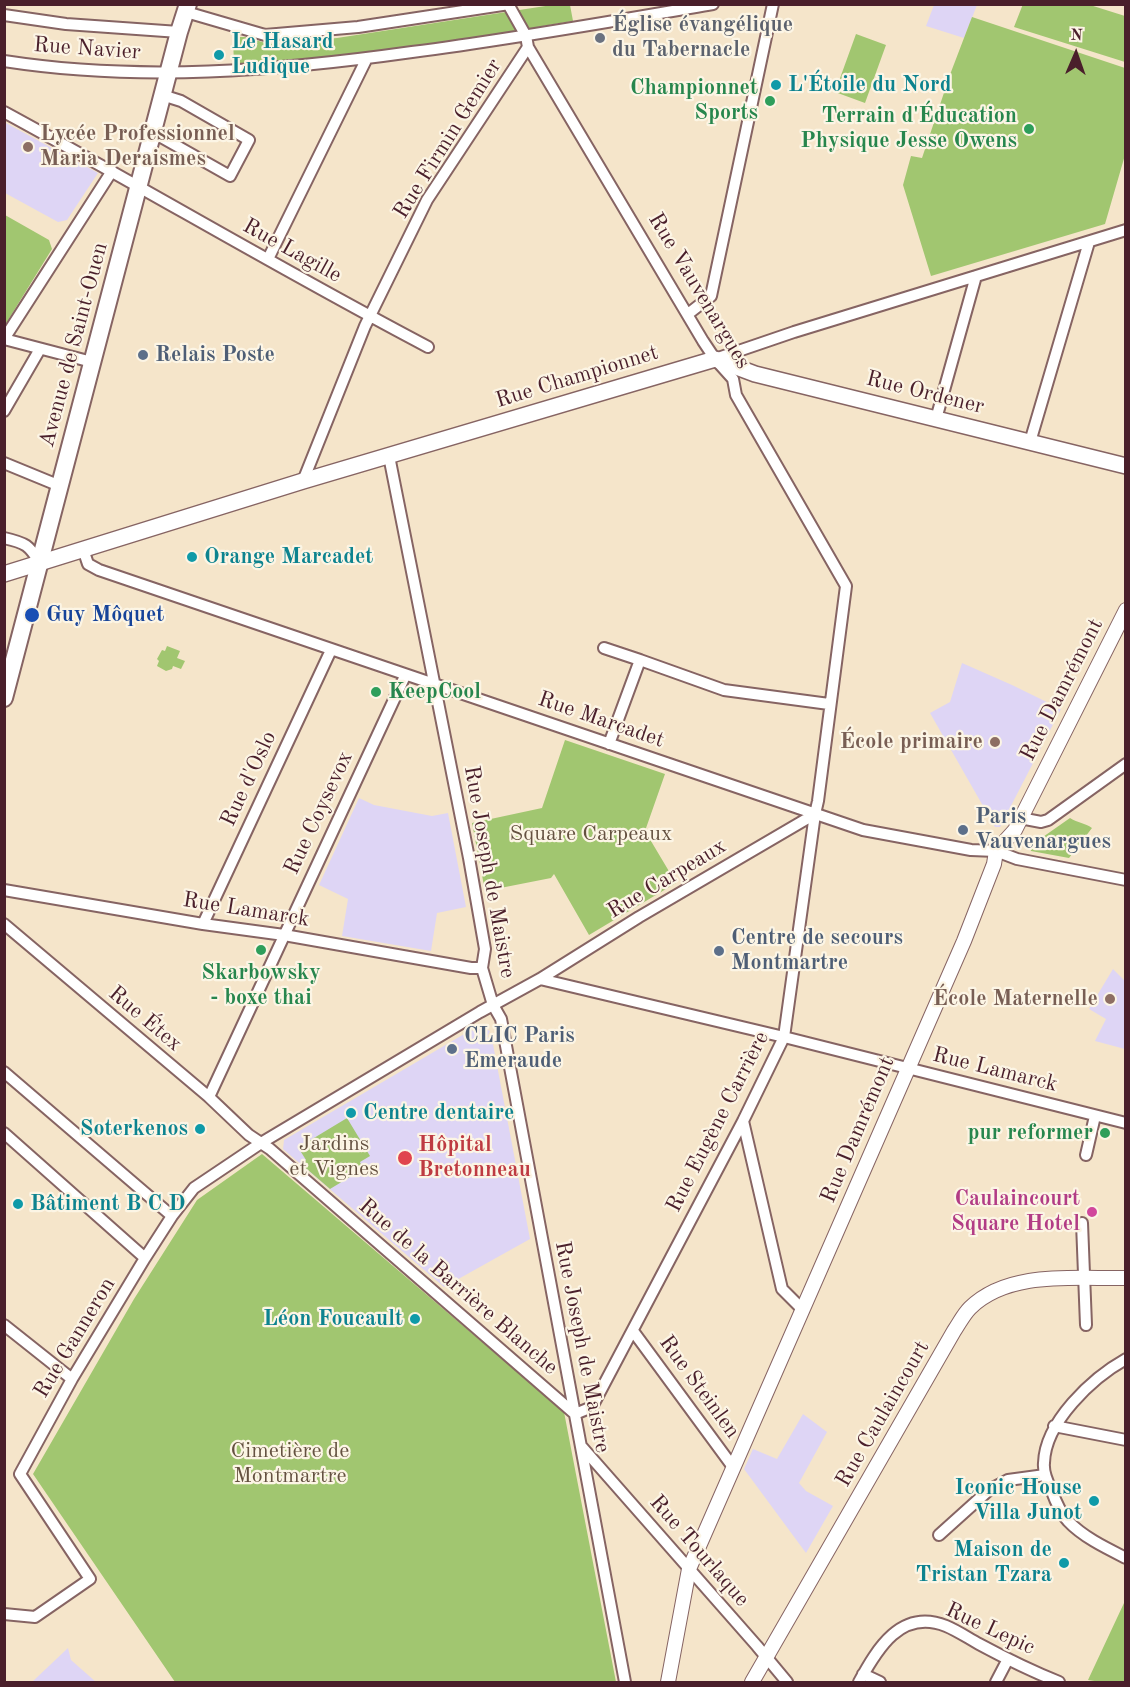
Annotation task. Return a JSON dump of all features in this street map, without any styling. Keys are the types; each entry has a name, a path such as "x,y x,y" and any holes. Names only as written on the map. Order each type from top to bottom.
{"main road":[{"name":"Avenue de Saint-Ouen","path":"4,698 178,32 187,8"},
{"name":"Rue Ordener","path":"715,359 755,374 1125,466"},
{"name":"Rue Championnet","path":"4,574 303,481 715,359"}],"street":[{"path":"187,8 265,35 358,27 509,4"},
{"name":"Rue Vauvenargues","path":"509,4 527,42 688,314 715,359 733,380 736,395 846,586 844,602"},
{"name":"Rue Navier","path":"4,61 36,66 168,73 281,68 527,42 713,4"},
{"path":"688,314 711,296 773,4"},
{"path":"4,15 66,24 178,32"},
{"name":"Rue Firmin Gemier","path":"303,481 369,316 427,200 527,42"},
{"path":"268,259 367,58"},
{"path":"152,134 230,176 249,140 181,101 162,94"},
{"name":"Rue Lagille","path":"4,112 428,347"},
{"path":"92,363 4,339 112,171"},
{"name":"Rue Championnet","path":"715,359 794,332 1125,231"},
{"path":"1030,442 1089,242"},
{"path":"936,419 976,276"},
{"path":"4,411 40,349"},
{"name":"Rue Joseph de Maistre","path":"389,456 485,950 482,968 493,1005 501,1019 625,1683"},
{"path":"4,463 60,486"},
{"path":"4,538 30,547 40,564"},
{"name":"Rue Marcadet","path":"84,549 92,568 863,830 971,850 996,851 1017,859 1125,880"},
{"name":"Rue Eugène Carrière","path":"575,1414 592,1407 743,1121 784,1037 844,602"},
{"name":"Rue Damrémont","path":"668,1683 689,1569 964,941 994,864 996,851 1015,830 1125,610"},
{"path":"604,648 724,690 830,704"},
{"name":"Rue d'Oslo","path":"203,924 331,650"},
{"path":"609,744 640,660"},
{"name":"Rue Coysevox","path":"209,1097 405,676"},
{"path":"1020,818 1041,822 1048,820 1125,764"},
{"name":"Rue Carpeaux","path":"493,1005 815,814"},
{"name":"Rue Lamarck","path":"4,890 482,968"},
{"name":"Rue Étex","path":"4,924 261,1143"},
{"name":"Rue Lamarck","path":"540,979 784,1037 1125,1123"},
{"path":"261,1143 493,1005"},
{"path":"4,1072 172,1216"},
{"path":"1086,1155 1095,1116"},
{"path":"743,1121 782,1289 803,1310"},
{"path":"4,1133 145,1258"},
{"name":"Rue Ganneron","path":"4,1614 34,1617 90,1579 20,1474 72,1379 172,1216 194,1188 261,1143"},
{"name":"Rue de la Barrière Blanche","path":"261,1143 575,1414"},
{"path":"1082,1223 1086,1325"},
{"name":"Rue Caulaincourt","path":"752,1683 954,1331 969,1309 998,1289 1020,1281 1125,1278"},
{"path":"4,1324 72,1379"},
{"name":"Rue Steinlen","path":"633,1331 733,1467"},
{"path":"1125,1359 1088,1387 1054,1426 1043,1464 1054,1499 1066,1520 1078,1531 1125,1558"},
{"path":"1054,1426 1125,1440"},
{"name":"Rue Tourlaque","path":"581,1446 758,1646 786,1683"},
{"path":"939,1535 989,1490 1008,1480 1045,1475"},
{"name":"Rue Lepic","path":"861,1678 889,1637 900,1629 919,1622 946,1626 1059,1683"},
{"path":"996,1683 1008,1659"},
{"path":"861,1678 880,1683"}],"shaded area":[{"path":"934,5 977,5 964,38 926,26"},
{"name":"Lycée Professionnel Maria Deraismes","path":"4,122 98,173 67,220 58,222 5,193"},
{"name":"École primaire","path":"962,663 1061,709 1000,827 995,827 930,713 950,702"},
{"path":"359,798 374,805 432,816 448,813 466,907 437,913 431,951 342,936 348,899 319,885"},
{"name":"École Maternelle","path":"1113,969 1125,981 1125,1049 1095,1041 1106,1019 1089,1009"},
{"name":"Hôpital Bretonneau","path":"478,1026 490,1031 487,1037 492,1039 530,1239 444,1287 283,1149 284,1140 471,1030 476,1032"},
{"path":"803,1414 827,1432 799,1483 806,1491 833,1506 806,1553 744,1469 753,1449 777,1459"},
{"path":"68,1648 71,1660 96,1682 32,1682"}],"green space":[{"path":"1023,4 1090,5 1125,16 1125,62 1014,27"},
{"path":"552,5 570,5 573,21 362,55 234,65 233,37 245,37 269,44 337,38"},
{"name":"Terrain d'Éducation Physique Jesse Owens","path":"972,17 1125,68 1125,155 1105,224 931,276 903,185 911,156 922,158"},
{"path":"856,34 886,45 865,103 835,92"},
{"path":"5,215 49,240 52,249 5,325"},
{"path":"167,646 180,651 177,658 185,661 181,669 173,666 172,669 166,671 157,666 159,661 157,659"},
{"name":"Square Carpeaux","path":"565,740 665,774 645,831 676,883 589,935 554,874 551,878 485,891 472,823 542,808"},
{"path":"1070,818 1092,828 1069,858 1031,851 1030,846"},
{"name":"Jardins et Vignes","path":"347,1118 370,1156 360,1162 363,1169 330,1189 301,1164 306,1160 301,1152 311,1145 309,1141"},
{"name":"Cimetière de Montmartre","path":"262,1154 564,1412 616,1682 175,1682 33,1474 134,1299 197,1200"},
{"path":"1124,1603 1126,1604 1125,1682 1088,1680"}],"place":[{"name":"Église évangélique du Tabernacle","path":"600,38"},
{"name":"Le Hasard Ludique","path":"219,55"},
{"name":"L'Étoile du Nord","path":"776,85"},
{"name":"Championnet Sports","path":"770,101"},
{"name":"Terrain d'Éducation Physique Jesse Owens","path":"1029,129"},
{"name":"Lycée Professionnel Maria Deraismes","path":"28,147"},
{"name":"Relais Poste","path":"143,355"},
{"name":"Orange Marcadet","path":"192,557"},
{"name":"Guy Môquet","path":"32,615"},
{"name":"KeepCool","path":"376,692"},
{"name":"École primaire","path":"995,742"},
{"name":"Paris Vauvenargues","path":"963,830"},
{"name":"Skarbowsky - boxe thai","path":"261,950"},
{"name":"Centre de secours Montmartre","path":"719,951"},
{"name":"École Maternelle","path":"1110,999"},
{"name":"CLIC Paris Emeraude","path":"452,1049"},
{"name":"Centre dentaire","path":"351,1113"},
{"name":"Soterkenos","path":"200,1129"},
{"name":"pur reformer","path":"1105,1133"},
{"name":"Hôpital Bretonneau","path":"405,1158"},
{"name":"Bâtiment B C D","path":"18,1204"},
{"name":"Caulaincourt Square Hotel","path":"1092,1212"},
{"name":"Léon Foucault","path":"415,1319"},
{"name":"Iconic House Villa Junot","path":"1094,1501"},
{"name":"Maison de Tristan Tzara","path":"1064,1563"}]}
